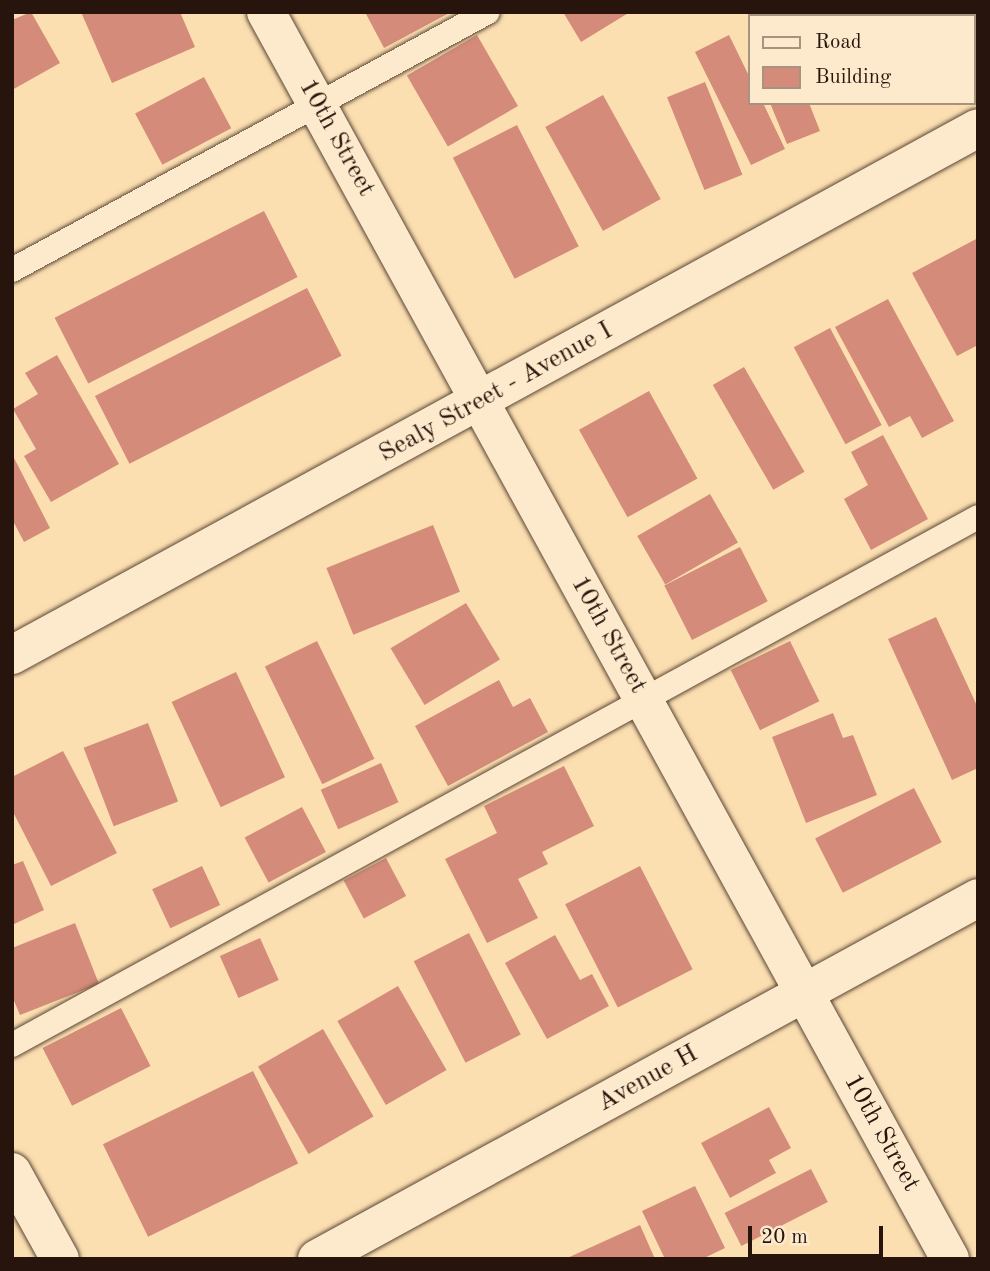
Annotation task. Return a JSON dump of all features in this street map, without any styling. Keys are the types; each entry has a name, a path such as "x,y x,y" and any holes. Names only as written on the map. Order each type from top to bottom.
{"street":[{"name":"10th Street","path":"266,12 950,1259"},
{"name":"Sealy Street - Avenue I","path":"12,655 978,128"},
{"name":"Avenue H","path":"317,1259 978,898"},
{"path":"12,1172 60,1259"}],"lane":[{"path":"12,270 488,12"},
{"path":"12,1045 978,517"}],"building":[{"path":"31,12 60,63 12,90 12,20"},
{"path":"81,12 180,12 195,47 112,83"},
{"path":"365,12 451,12 384,48"},
{"path":"563,12 630,12 581,42"},
{"path":"800,12 860,12 860,14"},
{"path":"874,12 929,12 929,14"},
{"path":"940,12 978,12 978,27 976,14"},
{"path":"477,35 518,106 448,147 407,76"},
{"path":"729,35 748,74 748,105 764,105 785,149 751,165 695,52"},
{"path":"204,77 231,128 162,165 135,114"},
{"path":"705,82 742,175 704,190 667,97"},
{"path":"603,95 661,199 603,231 545,127"},
{"path":"771,105 810,105 820,131 787,144"},
{"path":"517,125 579,246 515,279 453,158"},
{"path":"264,211 298,277 88,384 55,318"},
{"path":"978,238 978,345 957,356 912,273"},
{"path":"307,288 342,356 129,464 95,396"},
{"path":"888,299 954,421 922,438 910,416 889,427 835,327"},
{"path":"830,328 882,425 845,444 794,347"},
{"path":"57,355 119,464 51,502 24,456 36,449 13,409 38,394 25,373"},
{"path":"744,367 805,472 773,490 713,385"},
{"path":"649,391 697,478 628,517 579,430"},
{"path":"883,435 928,519 871,550 844,499 868,485 851,452"},
{"path":"12,454 50,528 24,542 12,519"},
{"path":"710,494 738,542 665,584 637,536"},
{"path":"433,525 460,592 353,635 326,568"},
{"path":"740,547 768,601 692,640 664,586"},
{"path":"466,603 500,660 425,705 391,648"},
{"path":"936,617 978,708 978,768 952,780 888,639"},
{"path":"317,641 374,759 322,784 265,666"},
{"path":"790,641 819,701 760,730 731,670"},
{"path":"236,672 285,777 221,807 172,702"},
{"path":"499,680 513,707 530,698 548,732 448,786 415,726"},
{"path":"833,713 843,738 853,735 877,795 806,823 772,737"},
{"path":"148,723 178,801 114,826 84,748"},
{"path":"63,751 117,853 51,886 12,810 12,777"},
{"path":"381,763 398,802 338,829 321,790"},
{"path":"564,766 594,826 542,852 548,864 518,879 538,918 487,943 445,859 497,833 484,806"},
{"path":"914,788 942,842 843,893 815,838"},
{"path":"302,807 326,852 269,883 245,838"},
{"path":"386,858 406,896 364,919 344,881"},
{"path":"23,861 44,910 12,925 12,865"},
{"path":"202,866 220,905 170,928 152,889"},
{"path":"640,866 693,969 618,1007 565,904"},
{"path":"75,923 99,984 20,1015 12,996 12,948"},
{"path":"469,933 521,1035 466,1063 414,961"},
{"path":"555,935 580,980 592,974 609,1006 547,1039 505,963"},
{"path":"260,938 279,980 239,998 220,956"},
{"path":"398,986 446,1070 386,1105 337,1021"},
{"path":"121,1008 151,1066 72,1106 43,1048"},
{"path":"323,1029 374,1116 309,1154 258,1066"},
{"path":"253,1071 298,1164 148,1237 103,1144"},
{"path":"769,1107 791,1148 769,1160 776,1173 730,1198 701,1143"},
{"path":"811,1169 828,1202 741,1246 725,1213"},
{"path":"695,1186 725,1248 702,1259 665,1259 642,1211"},
{"path":"640,1225 655,1259 565,1259"}]}
